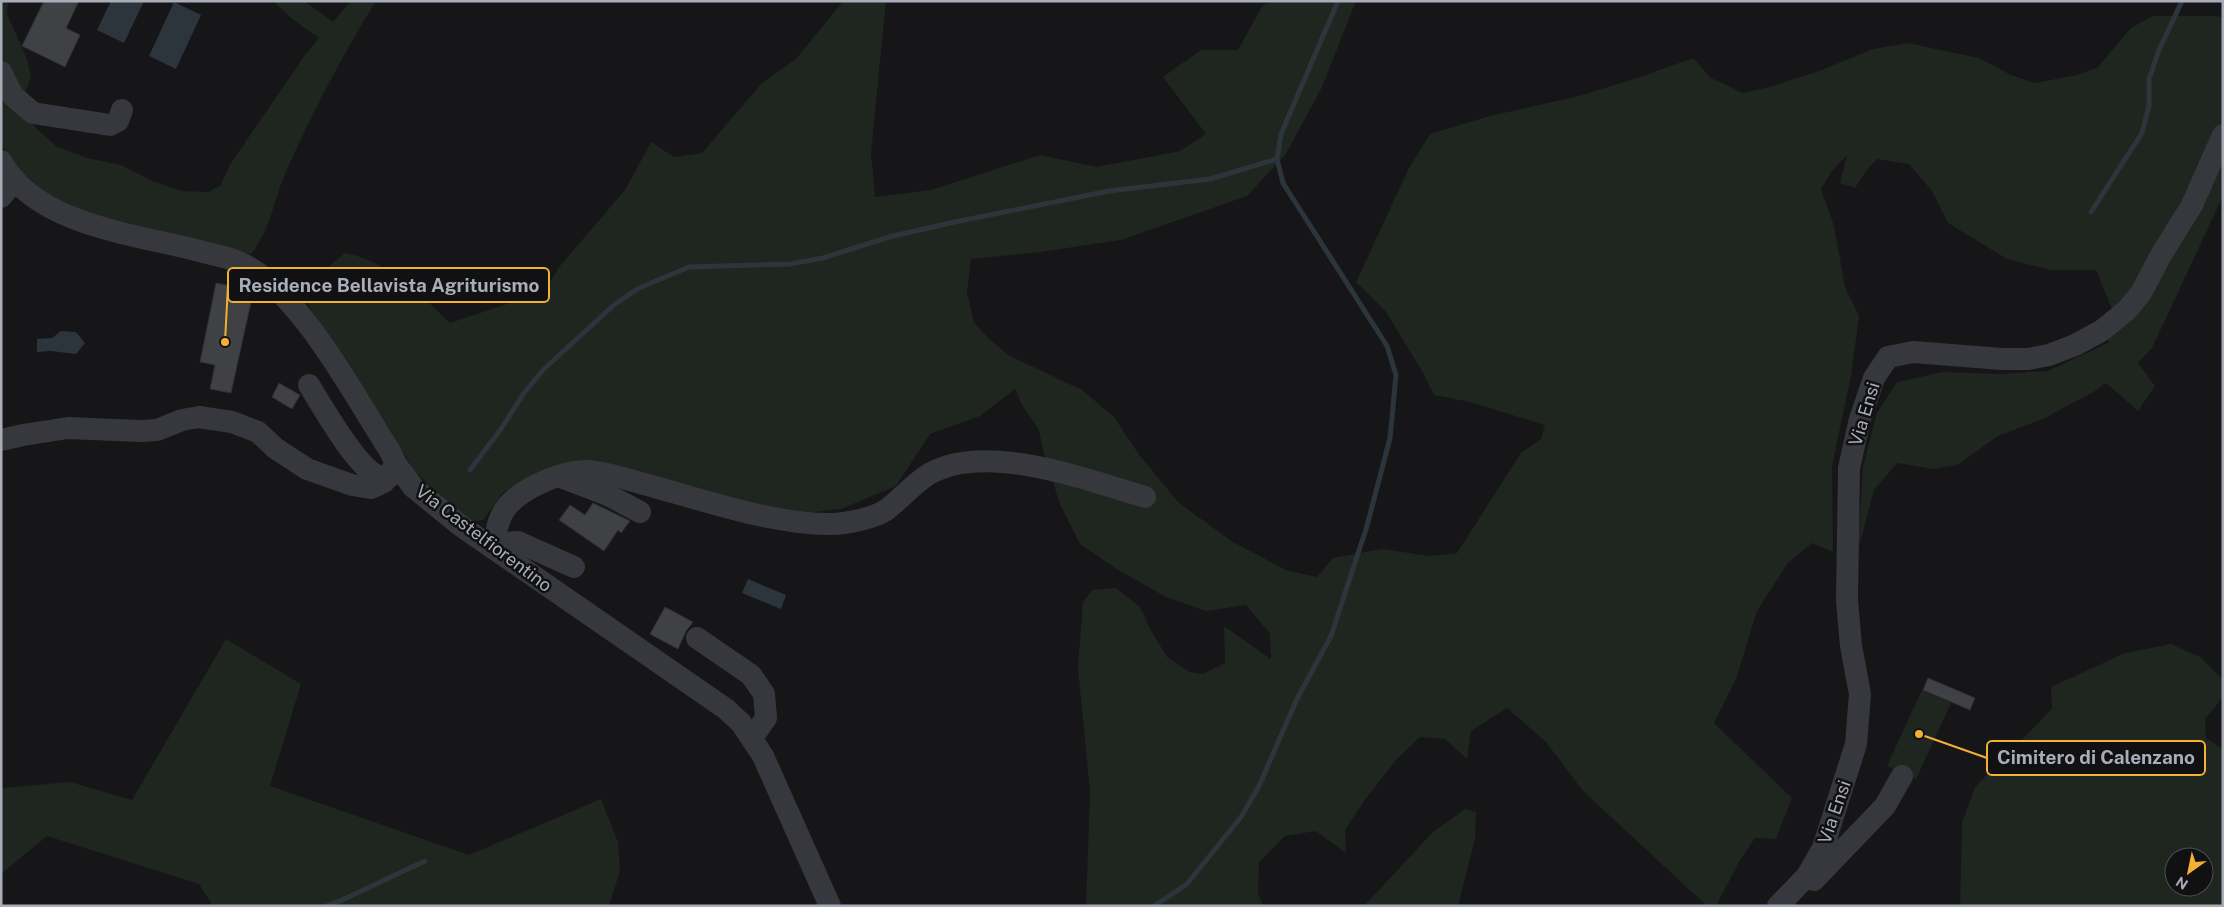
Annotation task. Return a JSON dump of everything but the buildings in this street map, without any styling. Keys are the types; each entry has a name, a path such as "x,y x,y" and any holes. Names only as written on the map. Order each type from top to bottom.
{"street":[{"path":"1,72 13,96 33,113 110,124 118,121 122,110"},
{"name":"Via Ensi","path":"1778,906 1807,876 1823,848 1856,744 1860,694 1851,646 1847,600 1849,468 1860,419 1874,378 1888,357 1913,352 2002,359 2028,359 2049,356 2101,331 2127,310 2141,293 2161,255 2192,205 2223,135"},
{"name":"Via Castelfiorentino","path":"1,161 8,188 45,205 88,223 234,260 265,278 299,313 324,348 390,451 393,471 461,526 726,709 741,723 772,773 830,906"},
{"path":"308,385 355,455 372,473 379,477 393,471"},
{"path":"1,440 68,428 157,430 182,420 199,416 232,422 258,432 275,448 307,469 352,485 371,488 384,482 393,471"},
{"path":"493,548 500,517 513,500 532,486 558,476 586,470 748,511 806,523 834,524 858,520 885,511 907,490 930,474 962,463 991,461 1038,466 1145,497"},
{"path":"558,476 608,495 640,512"},
{"path":"493,548 505,543 518,542 574,567"},
{"path":"697,638 751,675 764,694 766,718 752,738"},
{"path":"1788,906 1885,806 1902,776"}],"shaded area":[{"path":"1,1 8,1 7,14 27,59 31,78 24,95 25,115 38,130 56,146 87,158 121,165 155,182 182,191 208,192 220,186 231,163 305,55 319,38 291,18 273,1 304,1 333,22 351,1 376,1 339,64 305,130 285,174 271,216 257,246 251,254 243,255 87,217 33,188 1,145"},
{"path":"111,1 144,1 124,43 97,30"},
{"path":"843,1 886,1 871,153 875,197 931,190 1040,155 1097,167 1180,151 1206,134 1163,77 1201,50 1238,50 1263,5 1276,1 1356,1 1322,87 1286,154 1247,196 1121,240 1040,252 971,259 967,292 974,322 988,338 1008,355 1082,390 1114,417 1140,456 1179,503 1233,542 1286,570 1317,577 1333,558 1382,549 1430,556 1457,553 1521,453 1541,439 1545,425 1470,402 1434,395 1422,371 1386,312 1356,282 1409,168 1430,134 1490,116 1579,96 1693,58 1711,78 1743,93 1773,86 1819,71 1873,49 1907,43 1979,58 2011,75 2035,83 2077,75 2097,68 2131,28 2153,16 2215,16 2223,17 2223,196 2152,348 2138,363 2155,386 2138,411 2106,383 2045,418 1998,436 1957,465 1933,469 1897,463 1874,490 1858,550 1863,466 1877,413 1897,382 1944,372 1999,374 2048,371 2108,343 2112,309 2096,270 2051,270 2007,259 1948,223 1932,191 1909,164 1877,159 1866,171 1855,188 1840,183 1847,155 1832,171 1821,189 1834,226 1845,287 1859,316 1851,376 1832,466 1833,552 1812,543 1787,564 1757,611 1736,679 1714,723 1792,798 1776,839 1755,838 1740,860 1716,906 1707,906 1583,791 1546,742 1507,708 1471,731 1467,759 1445,739 1420,737 1397,759 1364,801 1345,830 1346,853 1316,831 1285,836 1259,862 1258,893 1263,906 1086,906 1090,792 1078,668 1083,602 1092,590 1116,588 1140,607 1150,629 1167,657 1190,672 1203,674 1225,663 1224,626 1271,659 1270,634 1246,605 1206,611 1166,597 1115,568 1080,544 1060,504 1043,451 1039,430 1022,405 1015,389 980,416 930,434 896,486 841,509 797,514 605,466 552,466 503,493 483,520 469,522 414,471 391,431 299,291 345,253 374,263 402,280 450,323 513,302 540,298 560,266 625,190 651,142 674,157 702,153 761,84 797,58"},
{"path":"174,2 201,15 176,69 149,56"},
{"path":"61,331 76,332 85,343 76,354 51,351 37,352 37,339 52,338"},
{"path":"748,579 786,595 781,609 742,593"},
{"path":"226,639 301,684 270,786 469,855 601,799 618,842 620,871 609,906 213,906 199,884 47,836 1,874 1,788 70,782 132,800"},
{"path":"2171,644 2200,657 2223,679 2223,697 2205,719 2206,738 2223,749 2223,906 1960,906 1962,823 1975,787 2052,709 2051,687 2125,653"},
{"path":"1922,690 1951,703 1916,779 1887,766"},
{"path":"1465,809 1476,812 1475,839 1458,906 1364,906 1433,832"}],"waterway":[{"path":"1154,906 1187,884 1241,817 1259,786 1297,699 1331,636 1367,526 1390,438 1396,375 1387,346 1283,183 1277,159 1281,134 1338,1"},
{"path":"2091,212 2142,133 2149,106 2149,79 2159,50 2182,1"},
{"path":"470,470 501,429 524,393 544,369 615,304 639,288 689,267 790,264 823,258 889,237 950,223 1109,191 1210,179 1277,159"},
{"path":"326,906 425,861"}],"place":[{"name":"Residence Bellavista Agriturismo","path":"225,342"},
{"name":"Cimitero di Calenzano","path":"1919,734"}]}
